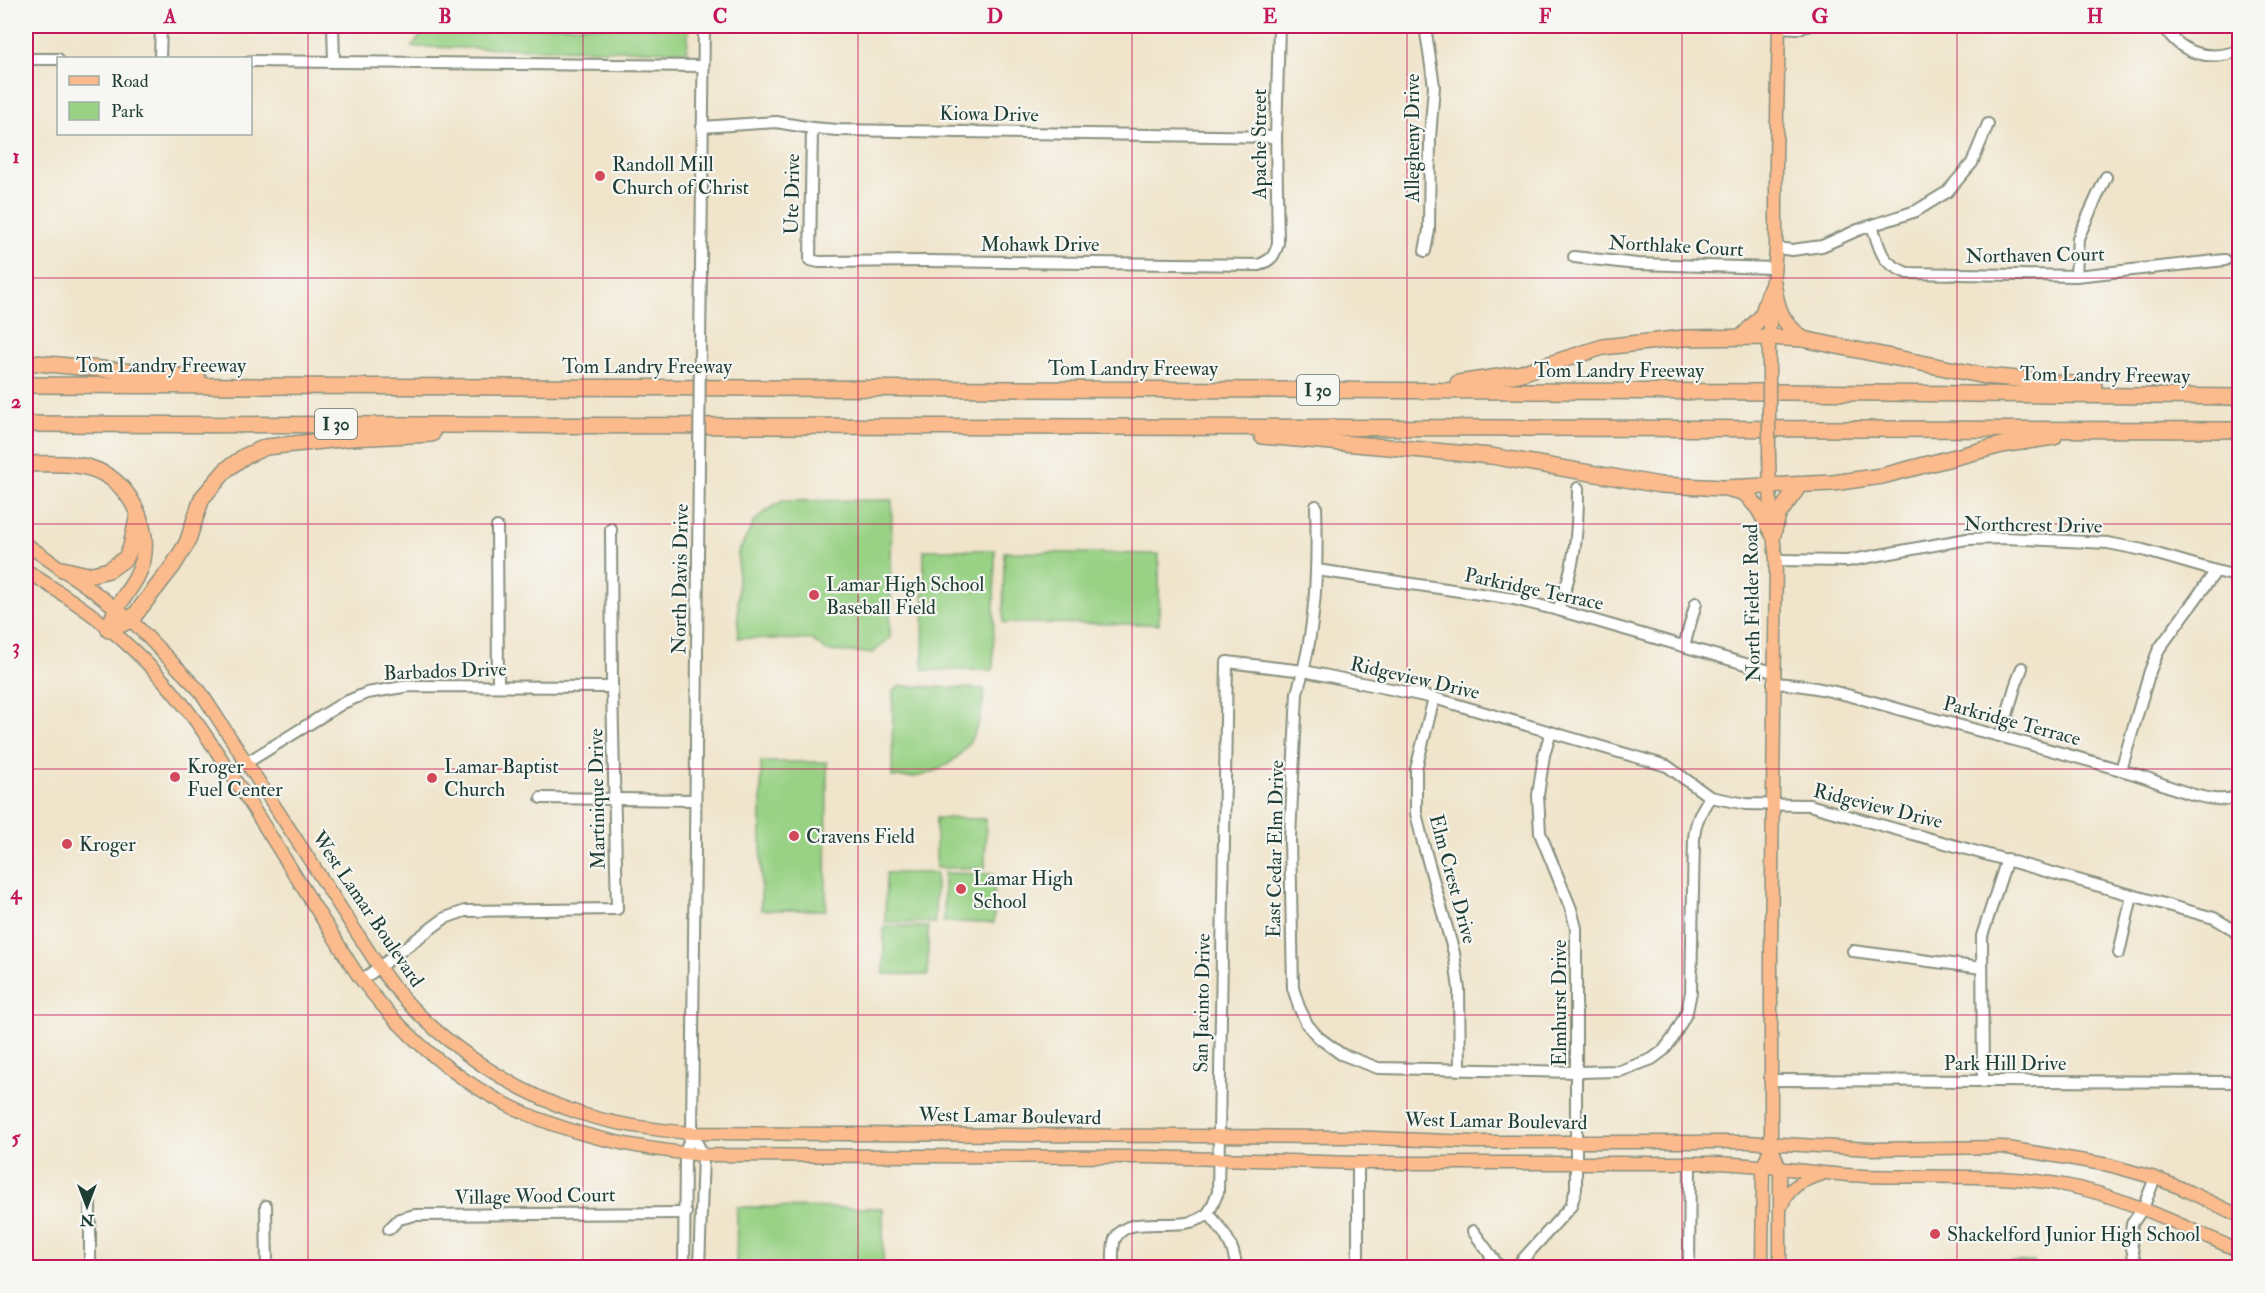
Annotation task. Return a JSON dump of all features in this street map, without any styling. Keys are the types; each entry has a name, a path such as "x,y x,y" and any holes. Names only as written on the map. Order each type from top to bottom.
{"highway":[{"path":"1742,337 1762,316 1774,275"},
{"path":"1774,275 1776,303 1783,319 1790,329 1803,339"},
{"path":"1305,390 1458,383 1518,374 1603,347 1684,338 1769,337 1803,339 1985,376 2180,397"},
{"path":"26,362 293,386"},
{"name":"Tom Landry Freeway","path":"26,385 1807,392 2240,398"},
{"name":"I 30","path":"26,424 2240,430"},
{"path":"1136,426 1491,456 1660,485 1724,488 1799,486 1882,476 2002,445 2044,438 2093,434 2240,430"},
{"path":"109,630 131,620 173,566 187,543 202,498 227,469 245,456 266,447 351,438 647,427"},
{"path":"26,464 65,464 91,468 112,479 128,495 139,513 144,543 143,561 136,579 116,609 109,630"},
{"path":"1773,534 1778,515 1799,486"},
{"path":"1724,488 1745,493 1758,508 1773,534"},
{"path":"62,568 88,575 109,570 126,558 132,546 139,513"}],"main road":[{"name":"North Fielder Road","path":"1779,26 1776,248 1769,337 1769,487 1776,560 1770,1080 1771,1145 1780,1169 1780,1268"},
{"name":"West Lamar Boulevard","path":"26,544 131,620 200,691 380,967 405,1000 454,1046 499,1075 578,1113 645,1128 692,1133 1348,1137 1473,1142 1747,1142 1871,1149 2002,1147 2109,1165 2155,1178 2240,1216"},
{"name":"West Lamar Boulevard","path":"26,570 96,618 173,691 231,773 362,980 399,1024 427,1051 503,1104 546,1123 577,1133 641,1148 703,1155 1148,1157 1358,1163 1690,1163 1743,1164 1829,1174 2004,1179 2070,1186 2143,1208 2240,1251"},
{"path":"1147,1137 1148,1157"},
{"name":"North Fielder Road","path":"1762,1268 1763,1167 1771,1145"},
{"path":"1780,1209 1785,1197 1800,1182 1829,1174"}],"street":[{"path":"160,26 160,57"},
{"path":"333,26 334,62"},
{"name":"North Davis Drive","path":"684,1268 685,1153 692,1133 704,26"},
{"name":"Apache Street","path":"1270,261 1275,255 1278,243 1276,137 1279,26"},
{"name":"Allegheny Drive","path":"1425,26 1434,86 1430,138 1430,214 1425,251"},
{"path":"1779,26 1798,28 1808,26"},
{"path":"2164,26 2170,36 2190,51 2209,56 2227,55 2240,50"},
{"path":"26,59 57,59"},
{"path":"252,61 702,66"},
{"name":"Kiowa Drive","path":"702,127 776,122 812,128 1276,137"},
{"path":"1776,248 1822,246 1858,230 1916,210 1947,192 1972,163 1988,124"},
{"name":"Ute Drive","path":"810,260 812,128"},
{"path":"2076,276 2078,238 2106,177"},
{"name":"Northaven Court","path":"1872,226 1884,260 1907,273 2076,276 2225,260"},
{"name":"Northlake Court","path":"1574,257 1774,275"},
{"name":"Mohawk Drive","path":"810,260 819,262 937,261 1259,265 1270,261"},
{"path":"1558,610 1568,585 1576,553 1578,488"},
{"name":"East Cedar Elm Drive","path":"1316,506 1317,570 1304,671 1298,693 1290,838 1292,973 1293,988 1299,1006 1318,1037 1341,1054 1357,1062 1378,1068 1578,1072 1620,1071 1652,1059 1664,1050 1687,1012 1693,967 1695,826 1700,812 1710,797"},
{"path":"497,527 498,686"},
{"name":"Martinique Drive","path":"380,967 445,918 465,911 617,909 611,528"},
{"name":"Northcrest Drive","path":"1776,560 1847,561 1967,539 2006,538 2108,543 2228,574 2240,571"},
{"name":"Parkridge Terrace","path":"1317,570 1514,599 1684,646 1773,677 2001,736 2121,770 2204,797 2219,800 2234,799 2240,795"},
{"path":"2121,770 2150,671 2159,649 2216,571"},
{"path":"1684,646 1696,603"},
{"name":"Ridgeview Drive","path":"1227,662 1304,671 1434,698 1667,765 1710,797 1746,804 1809,804 2214,918 2231,928 2240,937"},
{"name":"San Jacinto Drive","path":"1208,1213 1218,1192 1227,662"},
{"path":"2001,736 2014,687 2022,668"},
{"name":"Barbados Drive","path":"231,773 343,703 367,693 409,686 612,687"},
{"name":"Elm Crest Drive","path":"1434,698 1416,769 1416,813 1454,953 1460,989 1460,1070"},
{"name":"Elmhurst Drive","path":"1520,1266 1570,1206 1576,1189 1578,1072 1576,928 1571,909 1540,833 1538,795 1544,755 1551,732"},
{"path":"541,798 695,800"},
{"path":"1983,1082 1982,936 2007,859"},
{"path":"2119,953 2132,896"},
{"path":"1854,951 1982,968"},
{"path":"362,980 380,967"},
{"name":"Park Hill Drive","path":"1770,1080 2240,1082"},
{"name":"North Davis Drive","path":"692,1133 703,1155 699,1268"},
{"path":"1358,1163 1358,1268"},
{"path":"1689,1268 1690,1163"},
{"path":"2136,1268 2130,1238 2135,1218 2143,1208 2155,1178"},
{"path":"90,1204 90,1268"},
{"path":"266,1206 267,1268"},
{"name":"Village Wood Court","path":"388,1229 399,1219 415,1215 686,1213"},
{"path":"1113,1268 1115,1238 1126,1227 1191,1222 1208,1213 1225,1232 1236,1268"},
{"path":"1473,1231 1500,1268"}],"green space":[{"path":"428,26 689,26 687,51 412,47"},
{"name":"Lamar High School Baseball Field","path":"892,500 890,638 873,653 827,651 812,640 738,638 738,553 754,522 766,511 782,501"},
{"path":"924,550 995,550 993,670 923,670"},
{"path":"1004,552 1159,554 1159,624 1003,623"},
{"path":"900,686 984,689 979,719 968,744 948,764 920,776 892,777 893,691"},
{"name":"Cravens Field","path":"761,762 827,762 826,910 761,910"},
{"path":"936,818 986,819 985,868 936,868"},
{"path":"886,873 936,873 935,923 885,922"},
{"path":"944,873 994,874 994,923 944,922"},
{"path":"884,926 928,927 928,975 884,974"},
{"path":"737,1207 883,1208 883,1267 736,1267"},
{"path":"1969,1261 2034,1262 2034,1267 1969,1267"}],"place":[{"name":"Randoll Mill Church of Christ","path":"600,176"},
{"name":"Lamar High School Baseball Field","path":"814,595"},
{"name":"Kroger Fuel Center","path":"175,777"},
{"name":"Lamar Baptist Church","path":"432,778"},
{"name":"Cravens Field","path":"794,836"},
{"name":"Kroger","path":"67,844"},
{"name":"Lamar High School","path":"961,889"},
{"name":"Shackelford Junior High School","path":"1935,1234"}]}
